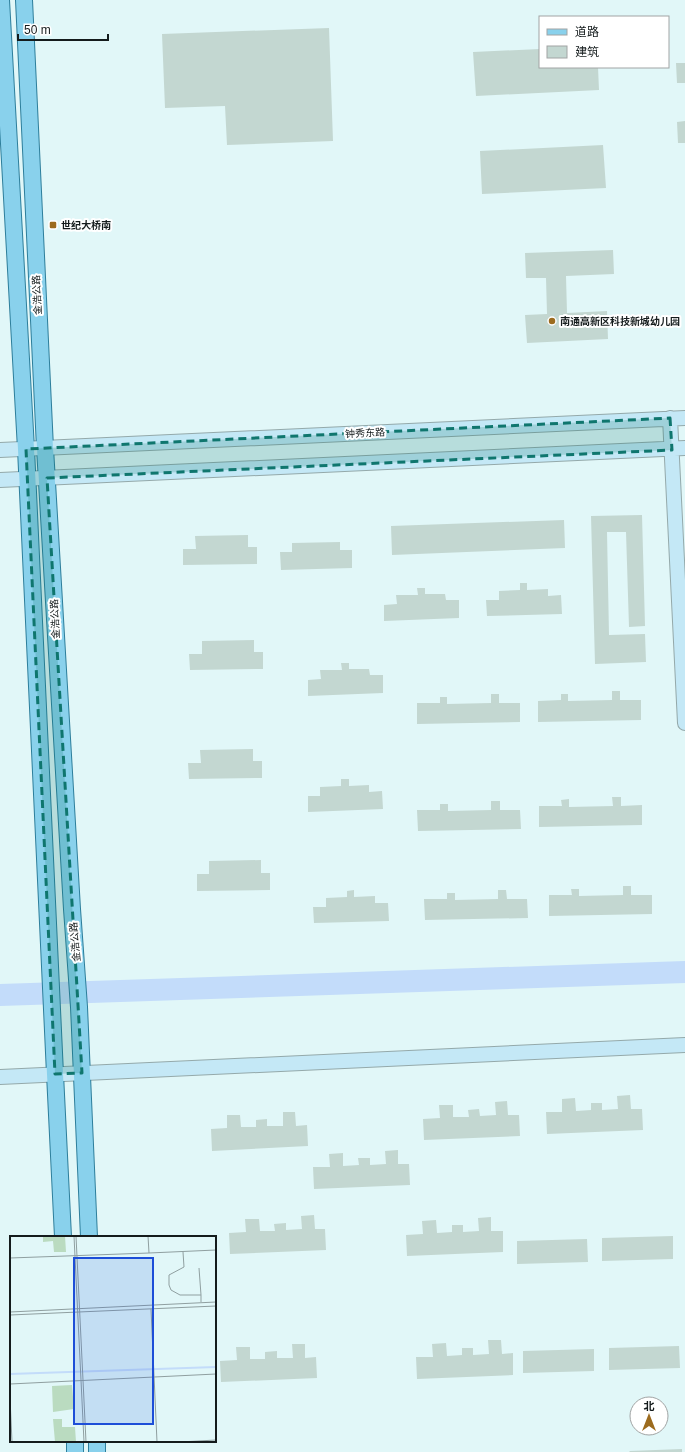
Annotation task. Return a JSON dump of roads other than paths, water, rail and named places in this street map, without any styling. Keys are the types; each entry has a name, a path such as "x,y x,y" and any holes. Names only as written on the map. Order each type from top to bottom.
{"main road":[{"path":"1,0 26,449 50,972 64,1236"},
{"name":"金浩公路","path":"24,0 45,448 79,1007 88,1236"},
{"path":"670,418 678,449 685,723"},
{"name":"钟秀东路","path":"26,449 685,418"},
{"path":"0,450 26,449"},
{"path":"0,480 678,449"},
{"path":"0,1077 685,1045"},
{"path":"97,1442 98,1452"}],"waterway":[{"path":"0,995 685,972"}],"place":[{"name":"世纪大桥南","path":"53,225"},
{"name":"南通高新区科技新城幼儿园","path":"552,321"}]}
